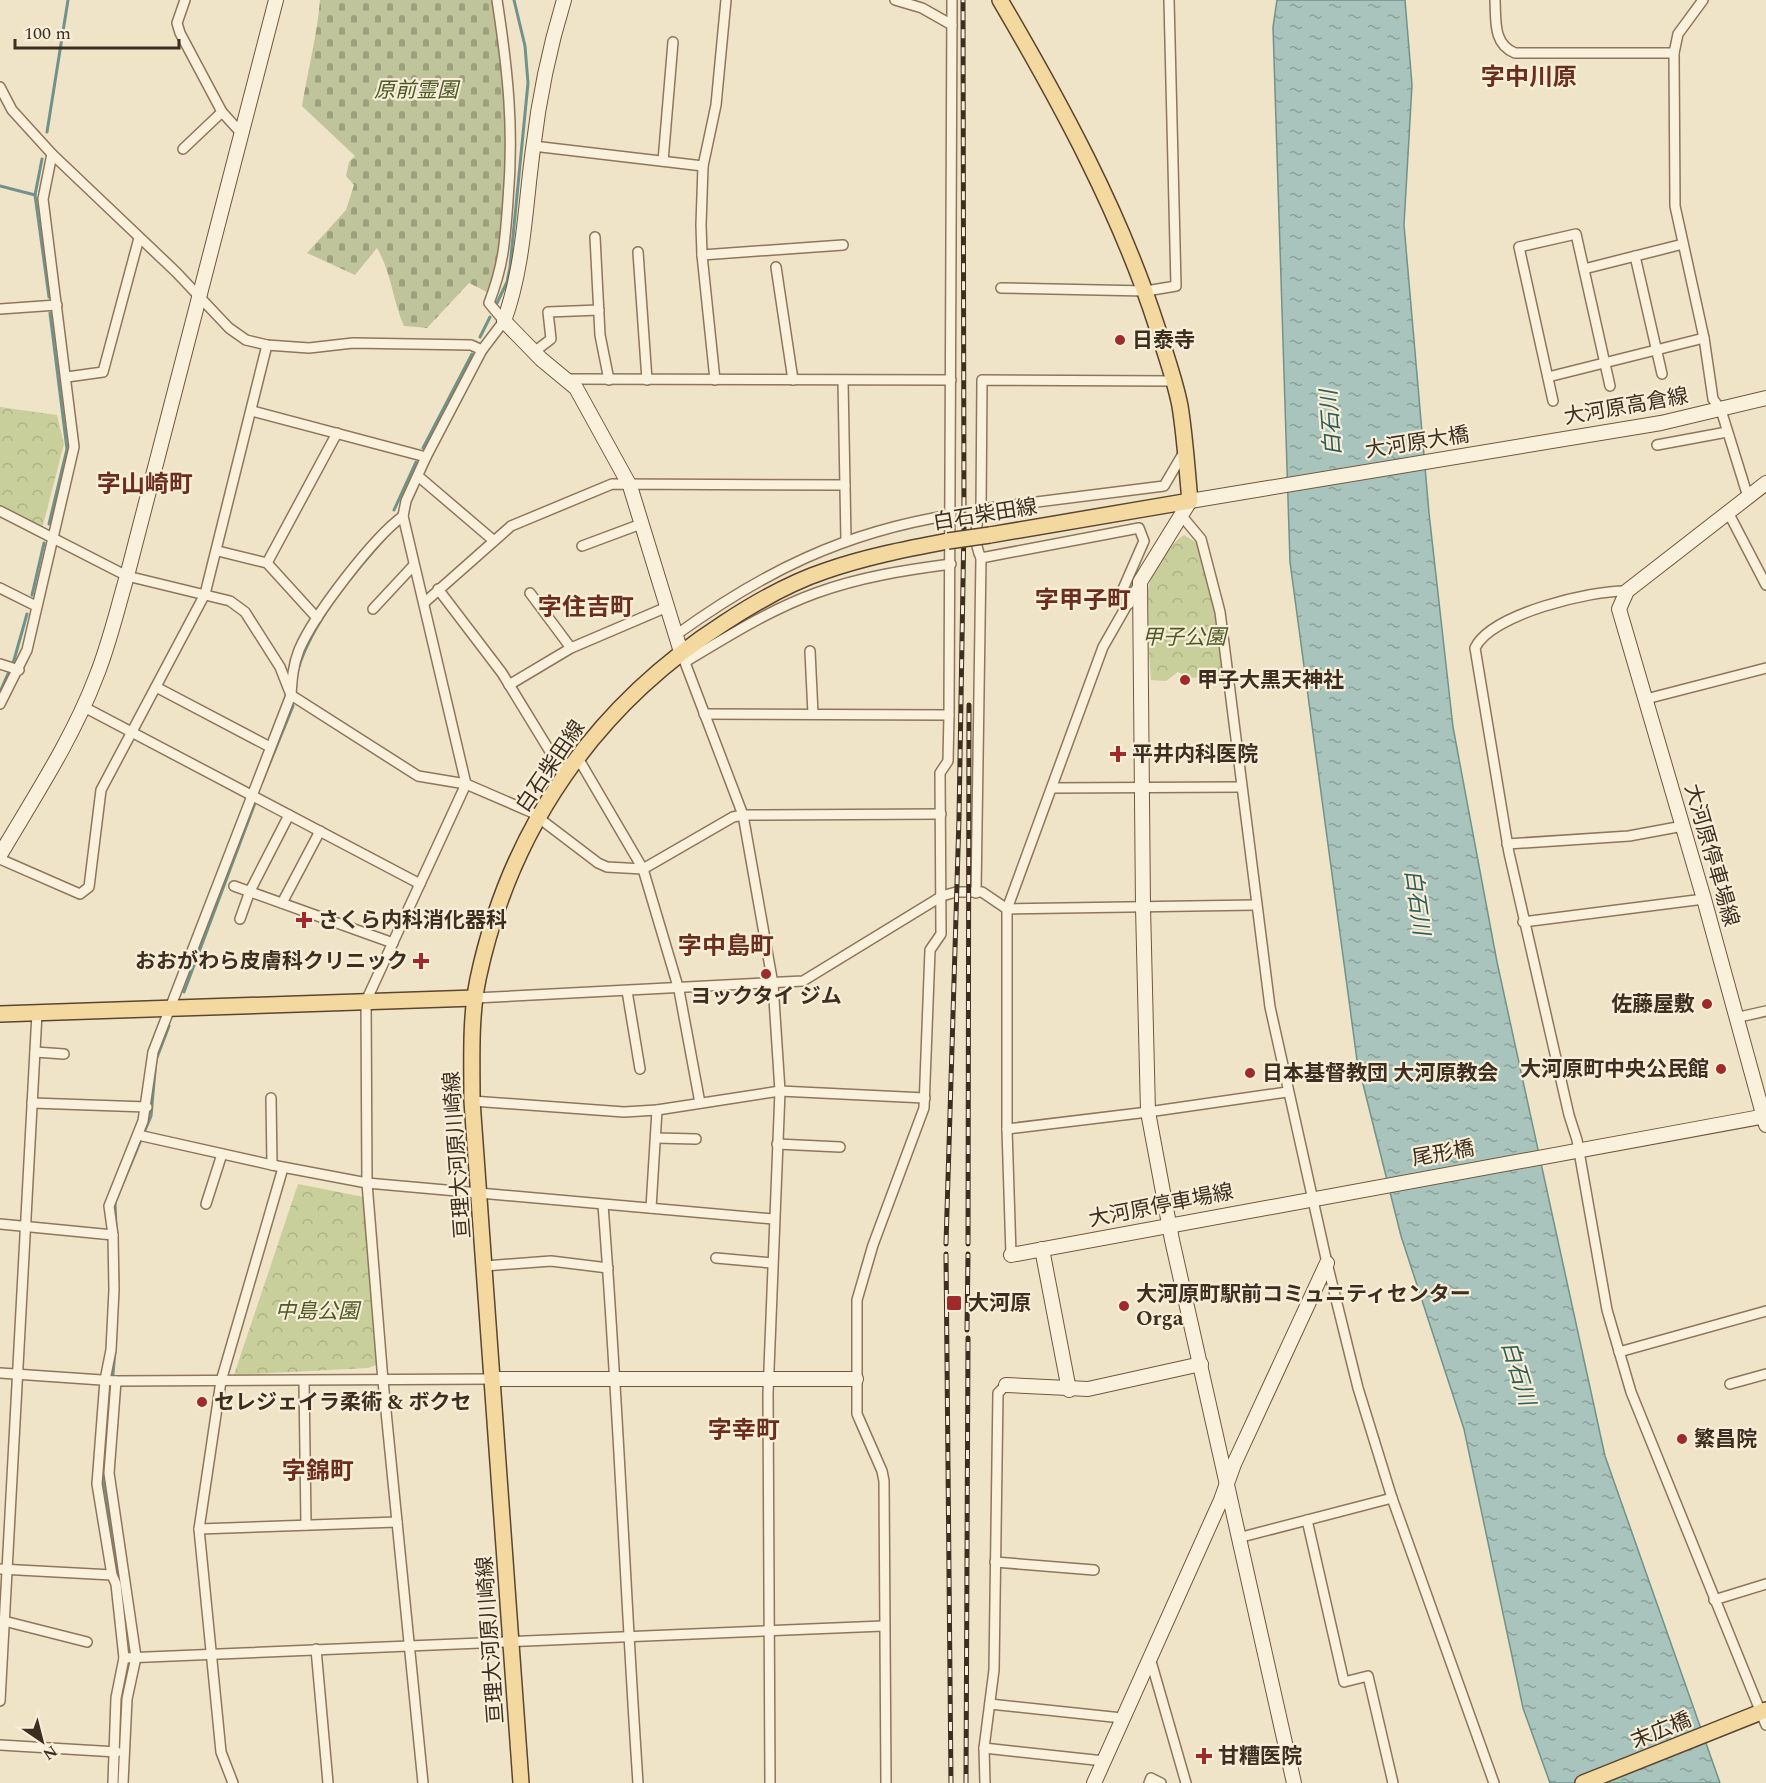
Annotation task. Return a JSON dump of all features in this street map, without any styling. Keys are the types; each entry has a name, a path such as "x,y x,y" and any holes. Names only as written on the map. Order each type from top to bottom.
{"main road":[{"path":"1000,0 1039,67 1086,157 1146,291 1180,405 1191,501"},
{"name":"白石柴田線","path":"475,998 499,903 539,817 578,758 636,690 774,592 823,571 868,557 948,541 1191,501"},
{"path":"0,1014 475,998"},
{"name":"亘理大河原川崎線","path":"475,998 471,1053 472,1101 521,1783"},
{"name":"末広橋","path":"1583,1783 1762,1716"}],"street":[{"path":"185,0 177,23 180,33 222,112 242,134"},
{"path":"267,345 206,594 101,790 88,887 80,894 0,857 84,707 100,668 127,576 276,0"},
{"path":"496,0 510,81 512,156 504,261 489,303 534,352 568,379 584,401 630,486 683,657 743,815 773,984 780,1091 771,1263 769,1380 770,1783"},
{"path":"423,1783 383,1381 367,1183 366,1001 466,784 403,516 406,501 426,457 482,350 504,321 517,284 533,146 545,73 564,0"},
{"path":"715,380 700,225 703,166 716,105 726,0"},
{"path":"895,0 922,8 952,25"},
{"path":"886,1783 883,1626 884,1481 882,1471 857,1414 857,1300 873,1245 924,1108 930,950 941,934 940,773 948,761 950,715 952,0"},
{"path":"1001,288 1146,291 1176,286 1169,0"},
{"path":"1495,0 1497,37 1504,49 1515,53 1674,53"},
{"path":"1703,0 1678,34 1674,53 1675,206 1704,338 1713,399 1720,410 1748,497"},
{"path":"663,161 673,42"},
{"path":"0,87 12,110 52,154 229,328 246,340 267,345 309,348 353,343 471,345 482,350"},
{"path":"0,110 12,110"},
{"path":"183,149 222,112"},
{"path":"533,146 703,166"},
{"path":"0,704 10,667 27,650 74,447 43,199 52,154"},
{"path":"1553,401 1519,247 1576,234 1610,386"},
{"path":"595,237 600,335 609,380"},
{"path":"67,377 103,372 139,238"},
{"path":"1584,269 1683,244"},
{"path":"702,255 843,245"},
{"path":"638,252 647,380"},
{"path":"1635,256 1662,374"},
{"path":"776,267 793,380"},
{"path":"0,309 57,305"},
{"path":"534,352 551,339 548,312 599,310"},
{"path":"1548,377 1704,338"},
{"path":"568,379 951,380"},
{"path":"976,893 981,558 976,548 977,522 981,508 982,380 1173,381"},
{"path":"843,381 846,540"},
{"name":"大河原高倉線","path":"1492,451 1720,410 1766,398"},
{"path":"252,411 426,457"},
{"path":"1658,445 1727,432"},
{"path":"267,563 337,433"},
{"name":"大河原大橋","path":"1191,501 1492,451"},
{"path":"981,508 1164,486 1184,452"},
{"path":"418,476 493,540"},
{"path":"424,603 511,526 612,484 630,486 730,483 845,485"},
{"path":"1762,1716 1631,1392 1607,1310 1576,1150 1507,844 1475,648 1480,637 1509,621 1570,597 1627,591 1728,512 1765,487"},
{"path":"1011,1255 1006,1129 1007,909 1103,647 1140,582 1191,501"},
{"path":"0,511 127,576 230,601 245,612 280,667 291,695 418,776 466,784 539,817 598,863 607,867 643,869 733,817 743,815 941,814"},
{"path":"1728,512 1766,585"},
{"path":"676,635 746,587 811,554 846,540 913,521 951,515"},
{"path":"1181,515 1201,539 1211,570 1220,612 1255,905 1270,1007 1287,1092 1316,1197 1327,1263 1358,1388 1392,1498 1494,1783"},
{"path":"123,1783 118,1752 116,1698 124,1658 116,1584 112,1575 97,1484 105,1380 111,1350 113,1235 109,1206 144,1136 153,1052 291,695 293,671 300,650 318,618 362,558 388,527 403,516"},
{"path":"582,546 641,524"},
{"path":"981,558 1139,528 1144,541 1123,589 1128,604"},
{"path":"218,551 267,563 318,618"},
{"path":"683,657 815,593 893,571 951,564"},
{"path":"373,609 413,566"},
{"path":"1140,582 1143,907 1148,1112 1169,1225 1294,1783"},
{"path":"0,588 36,606"},
{"path":"438,589 509,685 565,776"},
{"name":"大河原停車場線","path":"1576,1150 1765,1119 1735,1018 1704,899 1619,609 1627,591"},
{"path":"530,593 572,648"},
{"path":"509,685 572,648 667,607"},
{"path":"810,651 813,714"},
{"path":"1646,699 1766,668"},
{"path":"156,687 270,747"},
{"path":"84,707 420,884"},
{"path":"704,714 950,715"},
{"path":"578,758 643,869 680,990 700,1103"},
{"path":"1052,788 1241,787"},
{"path":"240,919 250,891 289,815"},
{"path":"1507,844 1629,836 1683,826"},
{"path":"282,903 320,831"},
{"path":"234,885 393,943"},
{"path":"475,998 680,990 804,981 942,896 956,892 982,892 1007,909 1255,905"},
{"path":"1523,922 1704,899"},
{"path":"627,991 640,1069"},
{"path":"1735,1018 1766,1011"},
{"path":"0,1701 4,1569 18,1374 37,1013"},
{"path":"35,1052 64,1054"},
{"path":"472,1101 624,1112 657,1110 780,1091 925,1098"},
{"path":"1006,1129 1287,1092"},
{"path":"271,1098 272,1165"},
{"path":"32,1103 147,1107"},
{"path":"651,1208 657,1110"},
{"path":"144,1136 283,1168 367,1183 773,1219"},
{"path":"656,1138 696,1139"},
{"path":"777,1144 840,1147"},
{"name":"尾形橋","path":"1316,1197 1576,1150"},
{"path":"206,1204 222,1154"},
{"path":"233,1783 220,1752 199,1529 221,1381 283,1168"},
{"name":"大河原停車場線","path":"1011,1255 1316,1197"},
{"path":"603,1205 617,1380 628,1637 638,1783"},
{"path":"0,1224 113,1235"},
{"path":"1042,1249 1069,1390"},
{"path":"716,1258 771,1263"},
{"path":"485,1266 551,1261 608,1268"},
{"path":"1094,1783 1327,1263"},
{"path":"1619,1352 1766,1311"},
{"path":"985,1783 984,1748 994,1670 998,1393 1006,1385 1069,1390 1088,1389 1200,1364"},
{"path":"0,1373 116,1381 856,1379"},
{"path":"1730,1384 1766,1374"},
{"path":"113,1783 136,1657 109,1473 116,1381"},
{"path":"304,1381 306,1525"},
{"path":"1238,1538 1392,1498"},
{"path":"1306,1520 1344,1682 1368,1676 1393,1783"},
{"path":"199,1529 397,1522"},
{"path":"995,1562 1094,1570"},
{"path":"4,1569 112,1575"},
{"path":"1714,1600 1766,1584"},
{"path":"4,1621 87,1642"},
{"path":"124,1658 883,1626"},
{"path":"316,1649 328,1783"},
{"path":"1150,1658 1186,1783"},
{"path":"990,1704 1122,1718"},
{"path":"0,1745 118,1752"},
{"path":"984,1748 1104,1761"},
{"path":"1149,1783 1151,1778 1161,1783"}],"green space":[{"name":"原前霊園","path":"320,0 493,0 504,68 508,148 504,227 497,262 487,292 469,283 427,328 404,326 386,267 377,248 355,275 307,253 346,210 354,185 346,176 349,162 355,156 302,106"},
{"path":"0,407 57,415 64,444 42,529 0,507"},
{"name":"甲子公園","path":"1184,535 1197,543 1207,576 1224,676 1189,678 1178,672 1166,681 1151,680 1147,620 1148,590 1162,559 1172,545"},
{"name":"中島公園","path":"298,1184 364,1197 379,1364 368,1368 234,1375"}],"water":[{"name":"白石川","path":"1277,0 1405,0 1412,85 1404,225 1429,513 1453,727 1497,962 1605,1456 1720,1783 1550,1783 1523,1708 1464,1429 1401,1236 1357,1060 1290,562 1273,27"}],"waterway":[{"path":"47,132 68,0"},
{"path":"497,303 507,282 510,267 528,83 525,46 514,0"},
{"path":"42,159 35,195 49,297"},
{"path":"0,186 35,195"},
{"path":"49,524 67,449 50,313"},
{"path":"480,337 490,317"},
{"path":"423,448 472,354"},
{"path":"394,510 416,462"},
{"path":"298,669 323,616 385,538"},
{"path":"32,595 44,543"},
{"path":"0,692 14,660 27,614"},
{"path":"262,782 293,706"},
{"path":"184,992 255,803"},
{"path":"118,1281 115,1202 151,1116 156,1060 169,1026"},
{"path":"113,1374 115,1351"},
{"path":"110,1388 103,1477 120,1585"}],"railway":[{"path":"946,1244 959,818 964,523 963,0"},
{"path":"968,1244 969,705"},
{"path":"946,1254 951,1783"},
{"path":"967,1330 968,1254"},
{"path":"966,1783 968,1338"}],"place":[{"name":"日泰寺","path":"1120,340"},
{"name":"甲子大黒天神社","path":"1185,680"},
{"name":"平井内科医院","path":"1118,754"},
{"name":"さくら内科消化器科","path":"304,920"},
{"name":"おおがわら皮膚科クリニック","path":"421,961"},
{"name":"ヨックタイ ジム","path":"766,974"},
{"name":"佐藤屋敷","path":"1707,1004"},
{"name":"大河原町中央公民館","path":"1721,1069"},
{"name":"日本基督教団 大河原教会","path":"1250,1073"},
{"name":"大河原","path":"954,1303"},
{"name":"大河原町駅前コミュニティセンター Orga","path":"1124,1306"},
{"name":"セレジェイラ柔術 & ボクセ","path":"202,1402"},
{"name":"繁昌院","path":"1682,1439"},
{"name":"甘糟医院","path":"1204,1756"}],"district":[{"name":"字中川原","path":"1529,77"},
{"name":"字山崎町","path":"145,484"},
{"name":"字甲子町","path":"1083,600"},
{"name":"字住吉町","path":"586,607"},
{"name":"字中島町","path":"726,946"},
{"name":"字幸町","path":"744,1430"},
{"name":"字錦町","path":"318,1471"}]}
